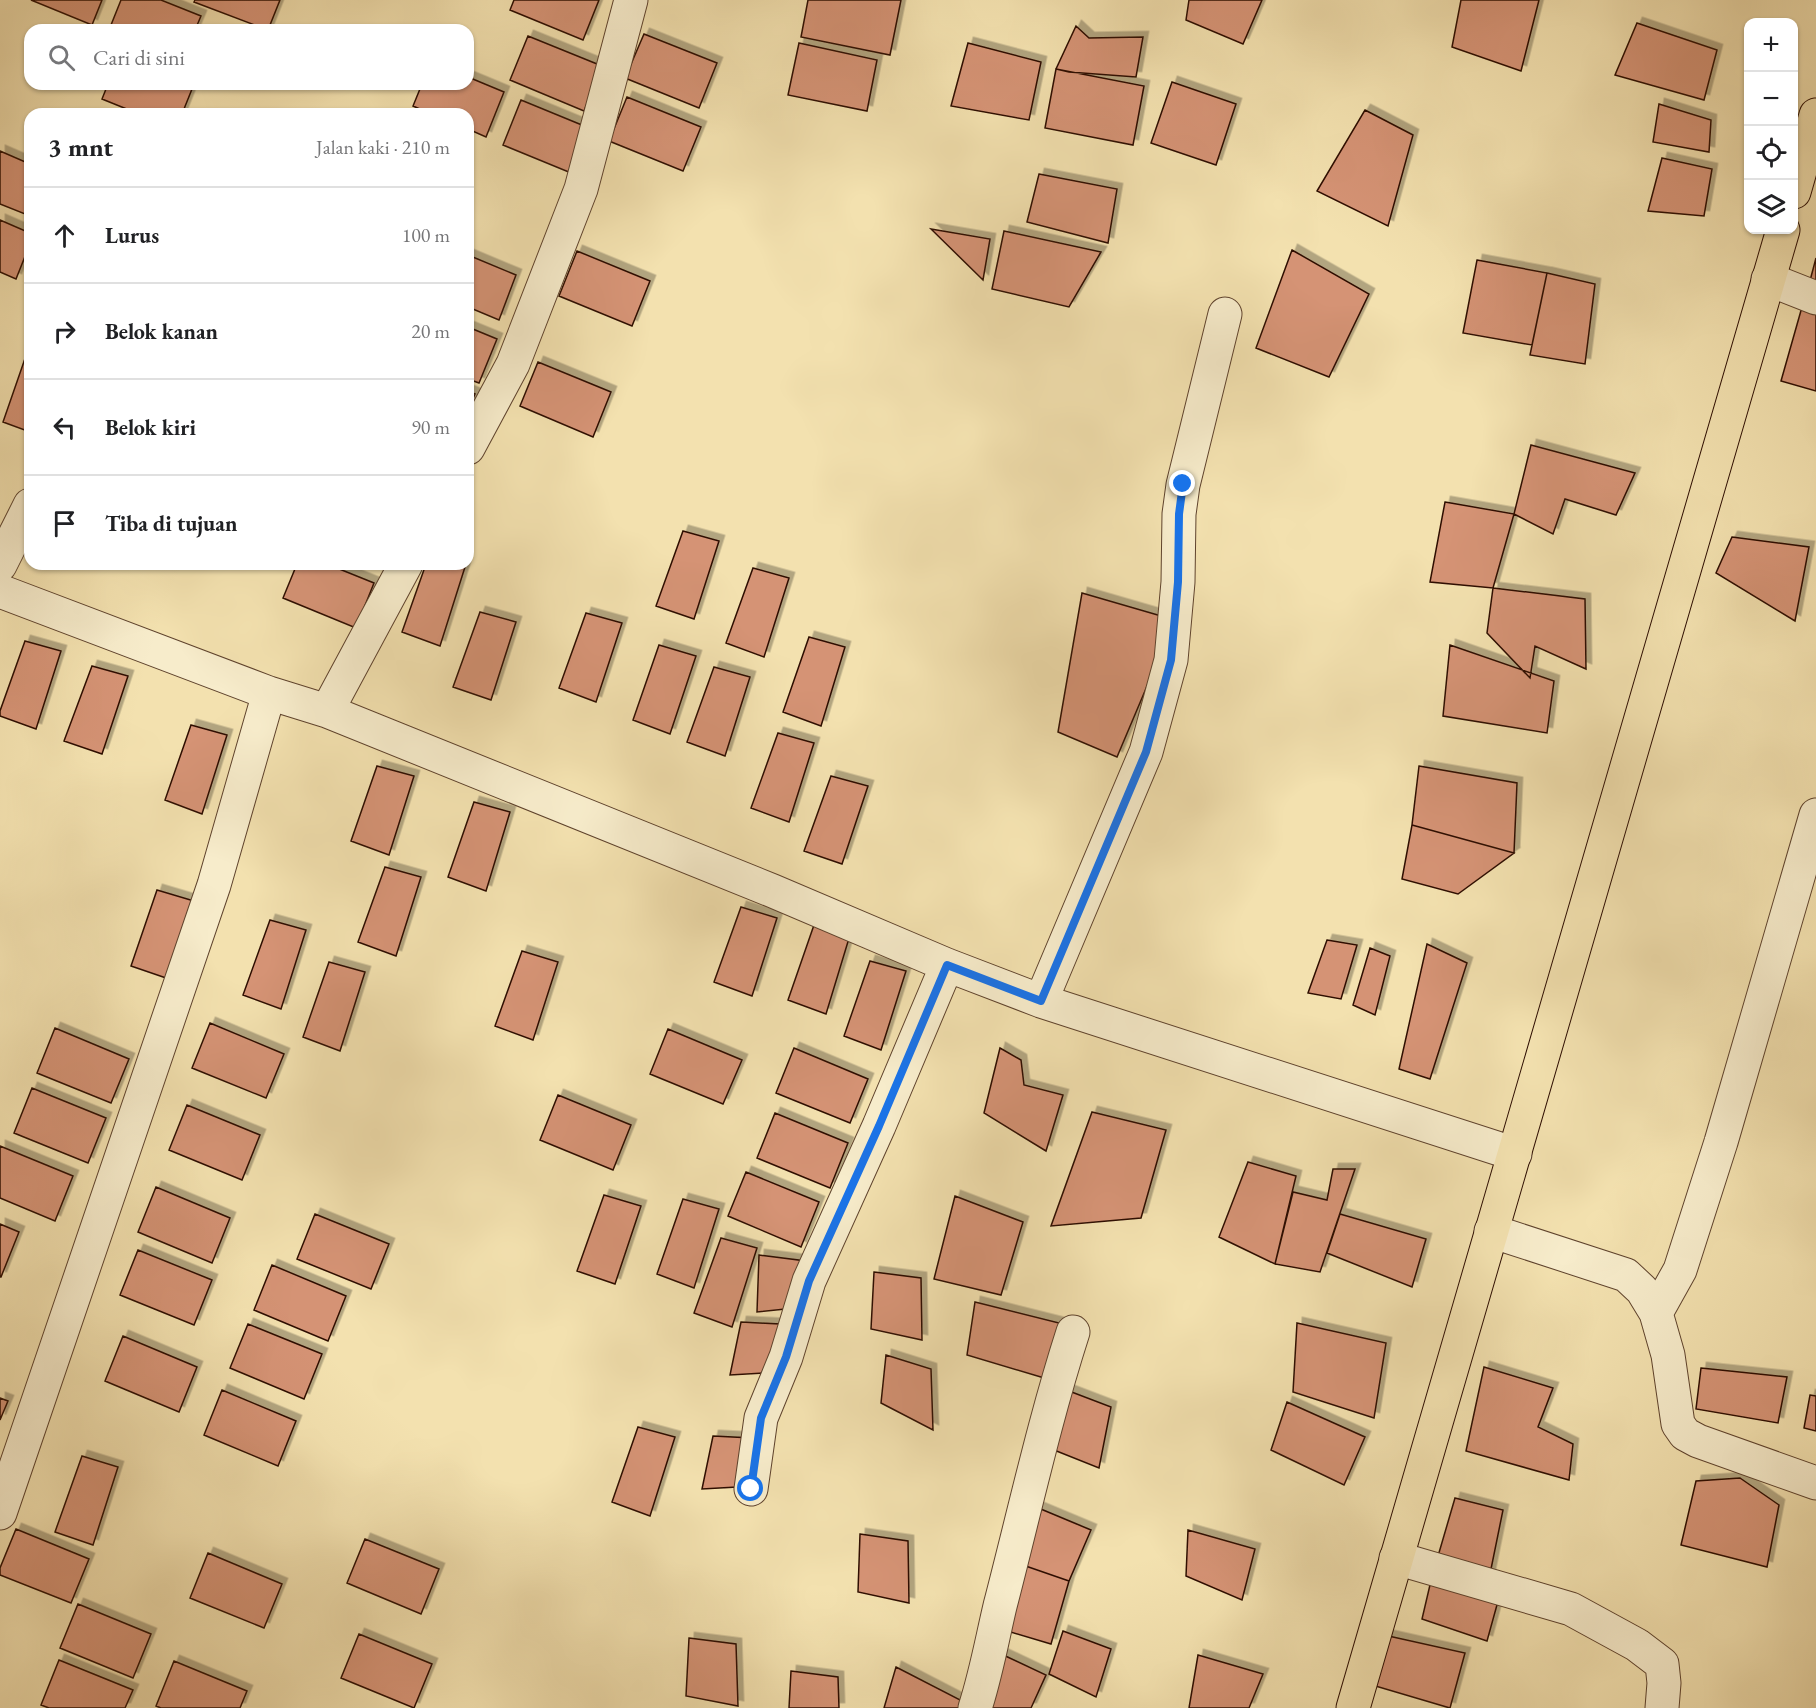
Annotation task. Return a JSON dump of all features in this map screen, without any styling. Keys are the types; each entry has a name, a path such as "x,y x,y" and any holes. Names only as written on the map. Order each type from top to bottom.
{"main road":[{"path":"1797,180 1816,115"},
{"path":"1353,1708 1782,234"}],"street":[{"path":"474,437 513,364 581,189 631,0"},
{"path":"1768,279 1816,298"},
{"path":"1041,1001 1146,752 1171,660 1178,582 1179,514 1183,484 1225,314"},
{"path":"0,565 24,517"},
{"path":"327,711 403,570"},
{"path":"0,591 268,693 327,711 773,891 947,965 1041,1001 1515,1154"},
{"path":"0,1513 214,885 268,693"},
{"path":"1656,1313 1680,1270 1721,1142 1816,815"},
{"path":"751,1489 761,1418 786,1357 809,1281 879,1126 947,965"},
{"path":"1491,1231 1626,1275 1642,1290 1656,1313 1668,1355 1678,1424 1685,1434 1698,1441 1816,1483"},
{"path":"975,1708 985,1677 999,1611 1058,1377 1073,1332"},
{"path":"1396,1558 1571,1609 1637,1645 1662,1664 1664,1683 1662,1708"}],"building":[{"path":"31,0 102,0 92,24"},
{"path":"121,0 161,0 201,16 198,24 111,24"},
{"path":"195,0 280,0 270,24 252,24 194,2"},
{"path":"514,0 599,0 583,40 510,10"},
{"path":"808,0 901,0 890,55 801,37"},
{"path":"1189,0 1262,0 1243,44 1186,20"},
{"path":"1461,0 1539,0 1521,71 1452,47"},
{"path":"1637,23 1717,50 1704,100 1615,75"},
{"path":"1076,26 1089,38 1143,37 1136,77 1056,69"},
{"path":"644,34 717,63 699,108 625,78"},
{"path":"528,36 602,66 584,111 510,80"},
{"path":"799,43 877,60 867,111 788,95"},
{"path":"968,43 1041,62 1029,120 951,106"},
{"path":"1056,69 1144,86 1133,145 1045,128"},
{"path":"474,80 504,92 486,137 474,132 474,108 418,108 413,106 420,90 474,90"},
{"path":"1172,82 1236,104 1216,165 1151,143"},
{"path":"106,90 192,90 184,108 124,108 102,99"},
{"path":"627,97 701,127 683,171 609,141"},
{"path":"521,100 594,130 576,175 503,145"},
{"path":"1659,104 1711,120 1709,152 1653,142"},
{"path":"1365,110 1413,135 1388,226 1317,191"},
{"path":"0,151 24,161 24,214 0,204"},
{"path":"1662,158 1712,169 1704,216 1648,211"},
{"path":"1039,174 1117,189 1108,243 1027,222"},
{"path":"0,220 24,230 24,259 16,279 0,272"},
{"path":"931,229 990,239 983,280"},
{"path":"1004,231 1101,252 1069,307 992,289"},
{"path":"1292,250 1369,294 1329,377 1256,348"},
{"path":"577,251 650,281 632,326 559,296"},
{"path":"474,258 516,275 499,320 474,310"},
{"path":"1816,258 1816,294 1807,292"},
{"path":"1477,260 1547,273 1532,345 1463,333"},
{"path":"1547,273 1595,284 1585,364 1530,355"},
{"path":"1802,307 1816,311 1816,391 1781,381"},
{"path":"474,329 497,339 479,383 474,381"},
{"path":"24,361 24,430 3,422"},
{"path":"538,362 611,392 593,437 520,406"},
{"path":"1531,445 1635,473 1616,515 1565,499 1553,534 1514,514"},
{"path":"1445,502 1514,514 1493,588 1430,582"},
{"path":"683,531 719,541 694,619 656,606"},
{"path":"1732,537 1809,547 1795,621 1716,573"},
{"path":"753,568 789,578 764,657 726,643"},
{"path":"295,570 342,570 374,583 356,628 283,598"},
{"path":"424,570 464,570 440,646 402,632"},
{"path":"1493,588 1585,599 1586,669 1535,646 1530,678 1487,633"},
{"path":"1082,593 1175,620 1117,757 1058,732"},
{"path":"480,612 516,622 491,700 453,687"},
{"path":"586,613 622,623 596,702 559,688"},
{"path":"809,637 845,647 821,726 783,712"},
{"path":"25,641 61,651 36,729 0,716"},
{"path":"659,645 696,656 670,734 633,720"},
{"path":"1450,645 1554,681 1547,733 1443,716"},
{"path":"92,666 128,676 102,754 64,741"},
{"path":"714,667 750,677 725,756 687,742"},
{"path":"191,725 227,735 202,814 165,800"},
{"path":"778,733 814,743 789,822 751,808"},
{"path":"377,766 414,776 389,855 351,841"},
{"path":"1419,766 1517,783 1514,853 1412,825"},
{"path":"831,776 868,786 842,864 804,851"},
{"path":"474,802 510,812 486,891 448,877"},
{"path":"1412,825 1514,853 1458,894 1402,879"},
{"path":"385,867 421,877 396,956 358,942"},
{"path":"157,890 194,901 169,979 131,966"},
{"path":"741,907 777,918 752,996 714,982"},
{"path":"270,920 306,930 281,1009 243,995"},
{"path":"814,925 850,935 826,1014 788,1000"},
{"path":"1327,940 1357,945 1341,999 1308,993"},
{"path":"1427,944 1467,963 1430,1079 1399,1069"},
{"path":"1370,948 1390,956 1375,1015 1353,1005"},
{"path":"522,951 558,962 533,1040 495,1026"},
{"path":"870,961 906,971 881,1050 844,1036"},
{"path":"329,962 365,972 340,1051 303,1037"},
{"path":"210,1023 284,1054 266,1098 192,1068"},
{"path":"55,1028 129,1059 111,1103 37,1073"},
{"path":"668,1029 742,1060 723,1104 650,1074"},
{"path":"794,1048 868,1079 850,1123 776,1093"},
{"path":"1000,1048 1021,1060 1024,1085 1063,1095 1046,1151 984,1113"},
{"path":"32,1088 106,1118 88,1163 14,1133"},
{"path":"558,1095 631,1125 613,1170 540,1140"},
{"path":"187,1105 260,1135 242,1180 169,1150"},
{"path":"1092,1112 1166,1130 1141,1218 1051,1226"},
{"path":"775,1113 848,1143 830,1188 757,1158"},
{"path":"0,1146 73,1176 55,1221 0,1198"},
{"path":"1248,1162 1296,1176 1275,1264 1219,1237"},
{"path":"1333,1169 1355,1169 1320,1272 1275,1264 1293,1192 1327,1200"},
{"path":"746,1172 819,1202 801,1247 728,1216"},
{"path":"156,1187 230,1218 212,1263 138,1232"},
{"path":"604,1195 641,1206 615,1284 577,1271"},
{"path":"955,1196 1023,1222 1001,1295 934,1279"},
{"path":"683,1199 719,1209 694,1288 657,1274"},
{"path":"315,1214 389,1244 371,1289 297,1259"},
{"path":"1340,1214 1426,1239 1412,1287 1327,1253"},
{"path":"0,1224 19,1232 1,1277 0,1277"},
{"path":"721,1238 757,1248 732,1327 694,1313"},
{"path":"138,1250 212,1280 194,1325 120,1295"},
{"path":"759,1255 806,1261 795,1308 757,1312"},
{"path":"272,1265 346,1296 328,1341 254,1310"},
{"path":"874,1272 921,1278 922,1340 871,1329"},
{"path":"975,1302 1071,1326 1051,1380 967,1355"},
{"path":"741,1322 780,1324 765,1373 730,1375"},
{"path":"1297,1323 1386,1343 1374,1418 1293,1392"},
{"path":"248,1324 322,1354 304,1399 230,1368"},
{"path":"123,1336 197,1367 179,1412 105,1381"},
{"path":"886,1355 931,1369 933,1430 881,1403"},
{"path":"1484,1367 1553,1388 1538,1427 1573,1444 1569,1480 1466,1451"},
{"path":"1701,1368 1787,1377 1778,1423 1696,1409"},
{"path":"222,1390 296,1421 278,1466 204,1435"},
{"path":"1069,1391 1111,1407 1099,1468 1049,1448"},
{"path":"1810,1395 1816,1396 1816,1431 1804,1428"},
{"path":"0,1398 8,1401 0,1420"},
{"path":"1287,1402 1365,1437 1344,1485 1271,1450"},
{"path":"638,1427 675,1437 650,1516 612,1502"},
{"path":"713,1436 752,1438 737,1487 702,1489"},
{"path":"82,1456 118,1467 93,1545 55,1532"},
{"path":"1740,1478 1779,1505 1767,1567 1681,1545 1696,1481"},
{"path":"1455,1498 1503,1510 1490,1574 1436,1563"},
{"path":"1036,1507 1091,1530 1069,1581 1017,1563"},
{"path":"16,1529 89,1559 71,1603 0,1575 0,1568"},
{"path":"1188,1530 1255,1549 1242,1600 1186,1576"},
{"path":"860,1534 908,1541 909,1603 858,1592"},
{"path":"365,1539 439,1569 421,1614 347,1583"},
{"path":"208,1553 282,1584 264,1628 190,1598"},
{"path":"1017,1563 1069,1581 1051,1644 1004,1630"},
{"path":"1433,1572 1500,1594 1487,1641 1422,1619"},
{"path":"78,1604 151,1634 133,1678 60,1648"},
{"path":"1063,1631 1111,1649 1096,1697 1049,1674"},
{"path":"359,1634 432,1664 414,1708 341,1678"},
{"path":"1384,1635 1465,1653 1450,1708 1372,1685"},
{"path":"689,1638 736,1644 738,1706 686,1696"},
{"path":"999,1653 1046,1675 1031,1708 982,1708"},
{"path":"1198,1655 1263,1674 1249,1708 1189,1708"},
{"path":"59,1660 133,1690 125,1708 49,1708 41,1705"},
{"path":"174,1661 247,1691 240,1708 161,1708 156,1706"},
{"path":"896,1667 970,1705 969,1708 884,1708"},
{"path":"791,1671 838,1677 839,1708 789,1708"}],"route":[{"path":"751,1489 761,1418 786,1357 809,1281 879,1126 947,965 1041,1001 1146,752 1171,660 1178,582 1179,514 1183,484"}]}
